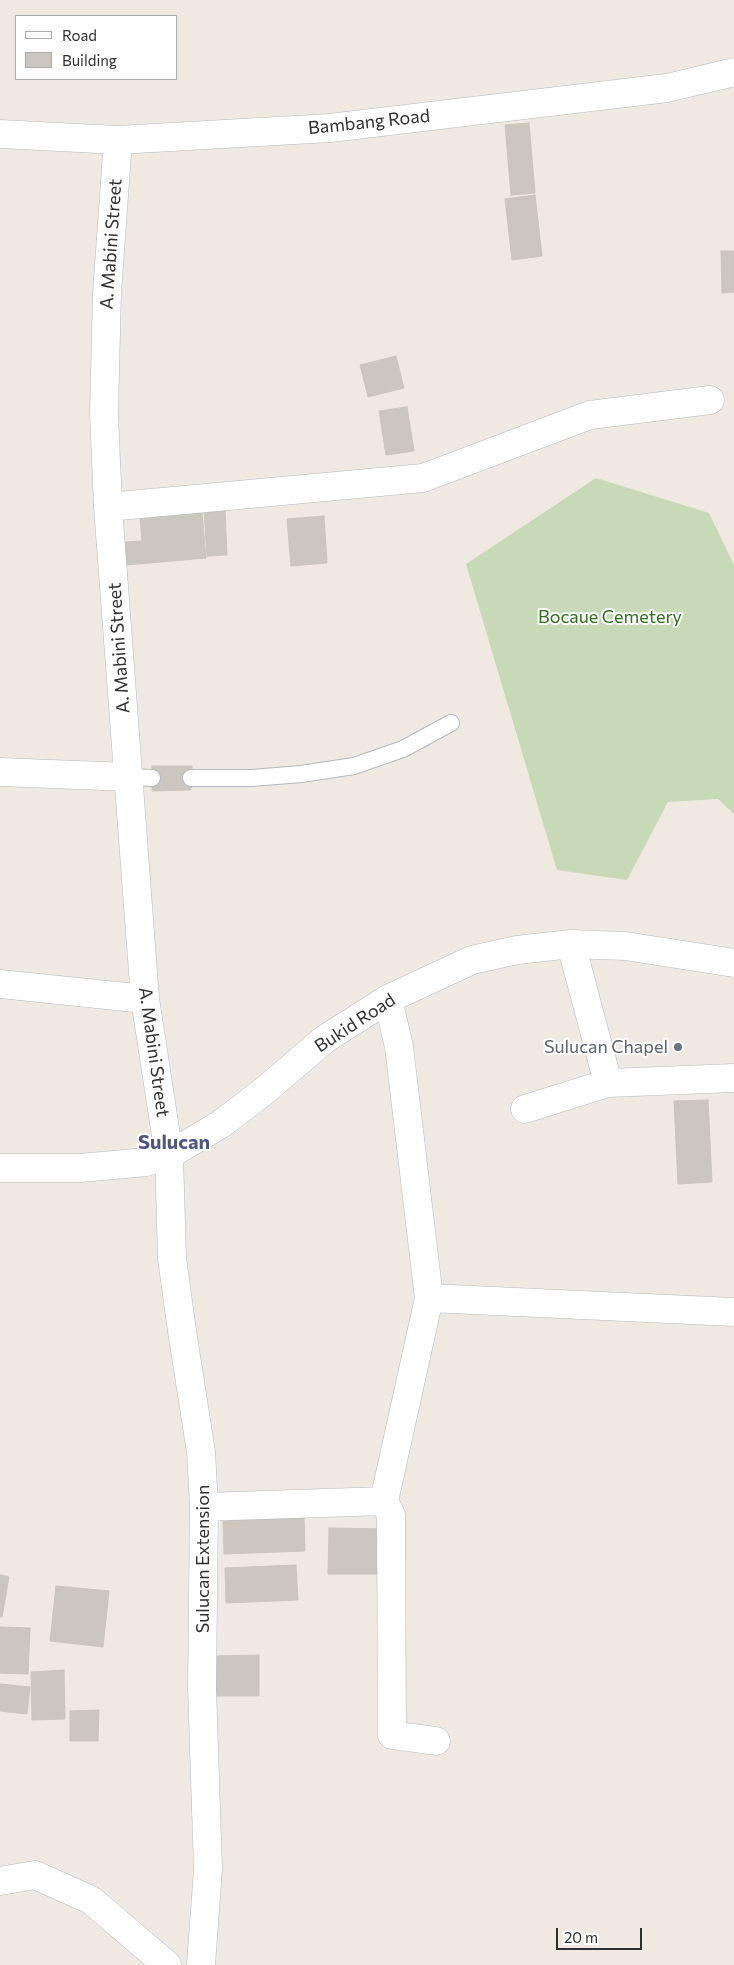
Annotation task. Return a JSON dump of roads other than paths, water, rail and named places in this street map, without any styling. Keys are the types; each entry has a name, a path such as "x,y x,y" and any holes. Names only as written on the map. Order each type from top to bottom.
{"street":[{"name":"Bambang Road","path":"0,134 118,140 330,128 667,88 734,72"},
{"name":"A. Mabini Street","path":"118,140 107,293 104,413 108,507 140,778 145,998 169,1155"},
{"path":"108,507 423,478 590,415 710,400"},
{"path":"0,772 140,778"},
{"path":"571,944 608,1083"},
{"name":"Bukid Road","path":"0,1168 114,1165 146,1162 169,1155 221,1124 325,1039 388,999 472,960 517,950 571,944 625,946 734,962"},
{"path":"0,984 145,998"},
{"path":"388,999 399,1047 429,1298 384,1501 391,1515 392,1735 436,1741"},
{"path":"525,1109 608,1083 734,1078"},
{"name":"Sulucan Extension","path":"169,1155 172,1258 201,1452 204,1507 202,1688 208,1869 201,1965"},
{"path":"429,1298 734,1312"},
{"path":"204,1507 384,1501"},
{"path":"0,1881 35,1875 91,1900 167,1965"}],"lane":[{"path":"191,778 301,774 354,766 403,749 451,723"}],"place":[{"name":"Sulucan Chapel","path":"678,1047"}],"district":[{"name":"Sulucan","path":"174,1142"}],"park label":[{"name":"Bocaue Cemetery","path":"610,617"}]}
